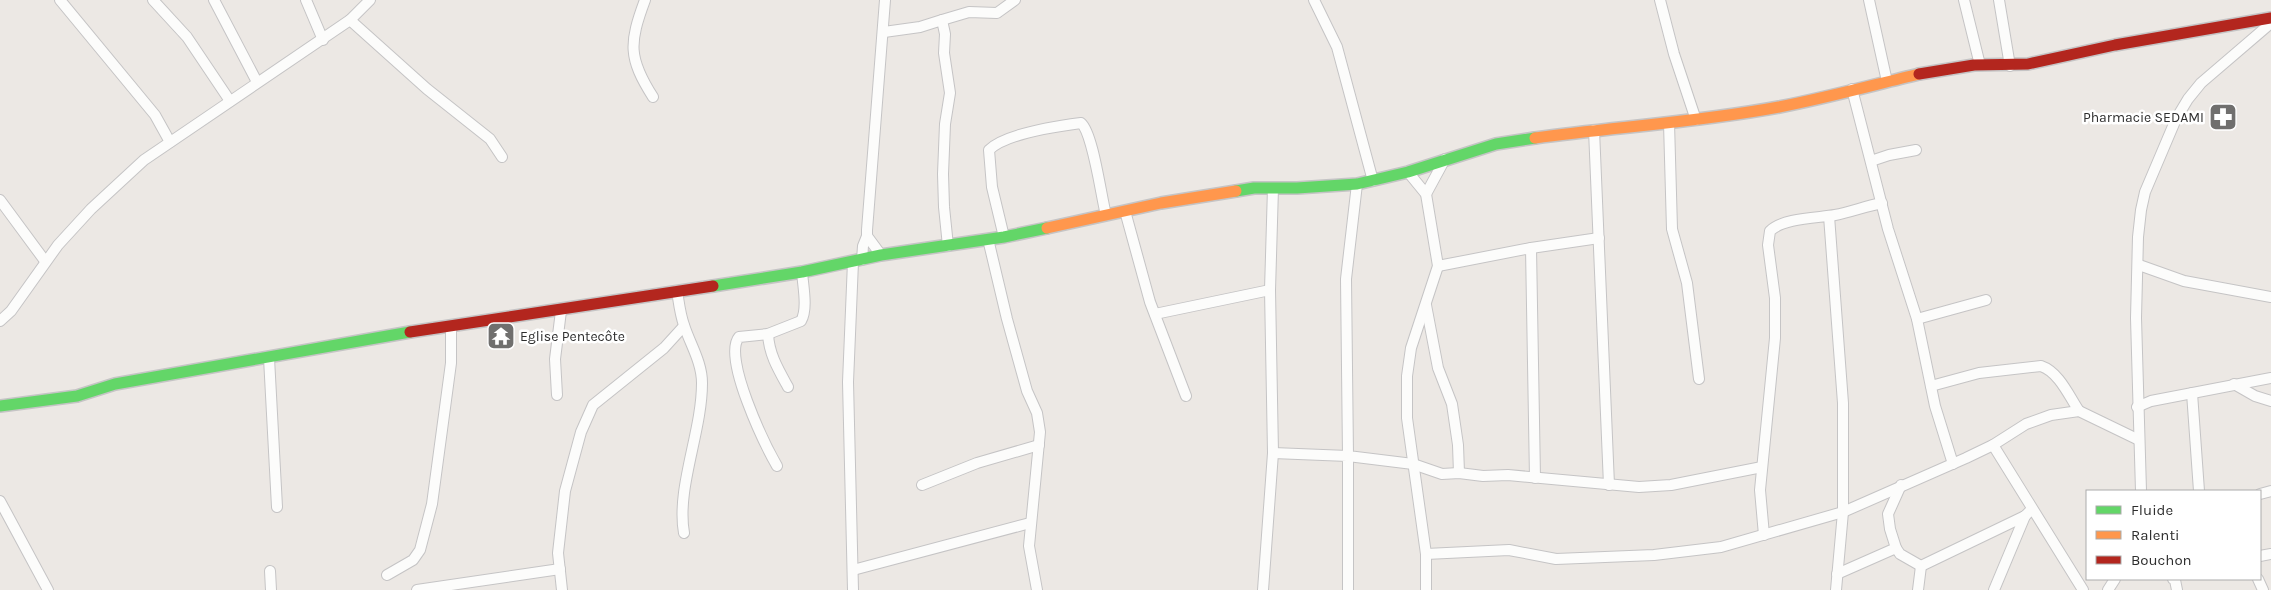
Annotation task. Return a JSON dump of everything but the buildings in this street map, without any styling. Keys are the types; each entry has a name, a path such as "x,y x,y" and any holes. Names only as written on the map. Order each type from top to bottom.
{"street":[{"path":"60,0 155,115 170,142"},
{"path":"153,0 187,37 230,101"},
{"path":"214,0 257,82"},
{"path":"306,0 323,40"},
{"path":"0,320 11,311 45,261 91,210 144,160 257,82 323,40 350,20 370,0"},
{"path":"645,0 633,47 634,60 641,78 653,97"},
{"path":"853,590 848,382 857,261 867,236 885,0"},
{"path":"884,32 920,27 969,12 997,13 1015,0"},
{"path":"1314,0 1337,47 1373,181"},
{"path":"1660,0 1674,54 1696,120"},
{"path":"1869,0 1886,77"},
{"path":"1964,0 1980,65"},
{"path":"1999,0 2010,66"},
{"path":"0,406 77,396 115,384 469,322 561,311 802,272 881,255 1004,237 1161,203 1246,189 1357,184 1408,172 1496,144 1594,130 1696,120 1780,107 1928,72 1980,65 2010,66 2028,64 2115,45 2271,18"},
{"path":"350,20 427,89 490,139 502,157"},
{"path":"942,20 945,34 944,54 950,93 945,124 943,174 948,246"},
{"path":"2141,490 2137,407 2138,265 2140,210 2145,192 2176,119 2201,83 2271,23"},
{"path":"1852,89 1888,230 1917,319 1930,386 1953,464"},
{"path":"1004,237 992,188 989,150 1004,140 1059,126 1081,123 1086,127 1091,140 1106,215"},
{"path":"1669,123 1672,230 1687,283 1699,379"},
{"path":"1594,130 1609,485"},
{"path":"1871,161 1889,155 1916,150"},
{"path":"1426,194 1444,159"},
{"path":"1408,172 1426,194 1438,266 1411,348 1407,376 1407,418 1426,554 1426,590"},
{"path":"1348,590 1346,279 1357,184"},
{"path":"1263,590 1273,453 1270,290 1273,188"},
{"path":"0,200 45,261"},
{"path":"1764,535 1760,500 1762,467 1776,338 1775,298 1768,236 1773,228 1780,225 1829,216 1882,203"},
{"path":"1125,211 1155,314 1186,396"},
{"path":"1829,216 1843,403 1843,512 1836,590"},
{"path":"867,236 881,255"},
{"path":"1438,266 1531,248 1599,238"},
{"path":"988,239 994,271 1027,391 1037,413 1040,432 1030,524 1030,546 1037,590"},
{"path":"1531,248 1535,478"},
{"path":"2138,265 2184,281 2271,297"},
{"path":"777,466 751,413 742,386 735,343 739,337 768,334 794,325 803,317 802,272"},
{"path":"1155,314 1270,290"},
{"path":"677,291 684,326 699,363 702,381 700,422 682,507 684,533"},
{"path":"1917,319 1986,300"},
{"path":"1426,304 1438,368 1452,404 1458,445 1459,473"},
{"path":"557,395 555,359 561,311"},
{"path":"387,575 413,560 420,550 432,504 451,364 452,326"},
{"path":"562,590 558,553 564,490 581,432 593,405 664,348 684,326"},
{"path":"768,334 773,360 788,387"},
{"path":"269,358 277,507"},
{"path":"1930,386 1979,373 2041,366 2049,369 2056,377 2079,411 2139,440"},
{"path":"2137,407 2151,401 2271,378"},
{"path":"2234,384 2255,396 2271,401"},
{"path":"2192,393 2199,490"},
{"path":"1426,554 1509,550 1556,559 1654,554 1721,547 1843,512 1993,445 2018,428 2039,418 2079,411"},
{"path":"922,485 977,462 1039,445"},
{"path":"1993,445 2028,513 2083,590"},
{"path":"1273,453 1348,456 1413,464 1442,474 1508,475 1639,487 1670,485 1762,467"},
{"path":"1901,485 1888,520 1896,548 1900,554 1920,566"},
{"path":"0,501 48,590"},
{"path":"1920,566 2028,513"},
{"path":"1994,590 2028,513"},
{"path":"853,570 1030,524"},
{"path":"1837,574 1896,548"},
{"path":"1918,590 1920,566"},
{"path":"417,590 560,569"},
{"path":"270,571 271,590"}],"traffic: fast":[{"path":"1236,191 1254,188 1297,188 1357,184 1408,172 1496,144 1535,138"},
{"path":"713,286 802,272 881,255 1004,237 1047,228"},
{"path":"0,406 77,396 115,384 410,332"}],"traffic: slow":[{"path":"1535,138 1749,112 1814,100 1919,74"},
{"path":"1047,228 1161,203 1236,191"}],"traffic: jam":[{"path":"1919,74 1974,65 2028,64 2115,45 2271,18"},
{"path":"410,332 713,286"}],"place":[{"name":"Pharmacie SEDAMI","path":"2223,117"},
{"name":"Eglise Pentecôte","path":"501,336"}]}
